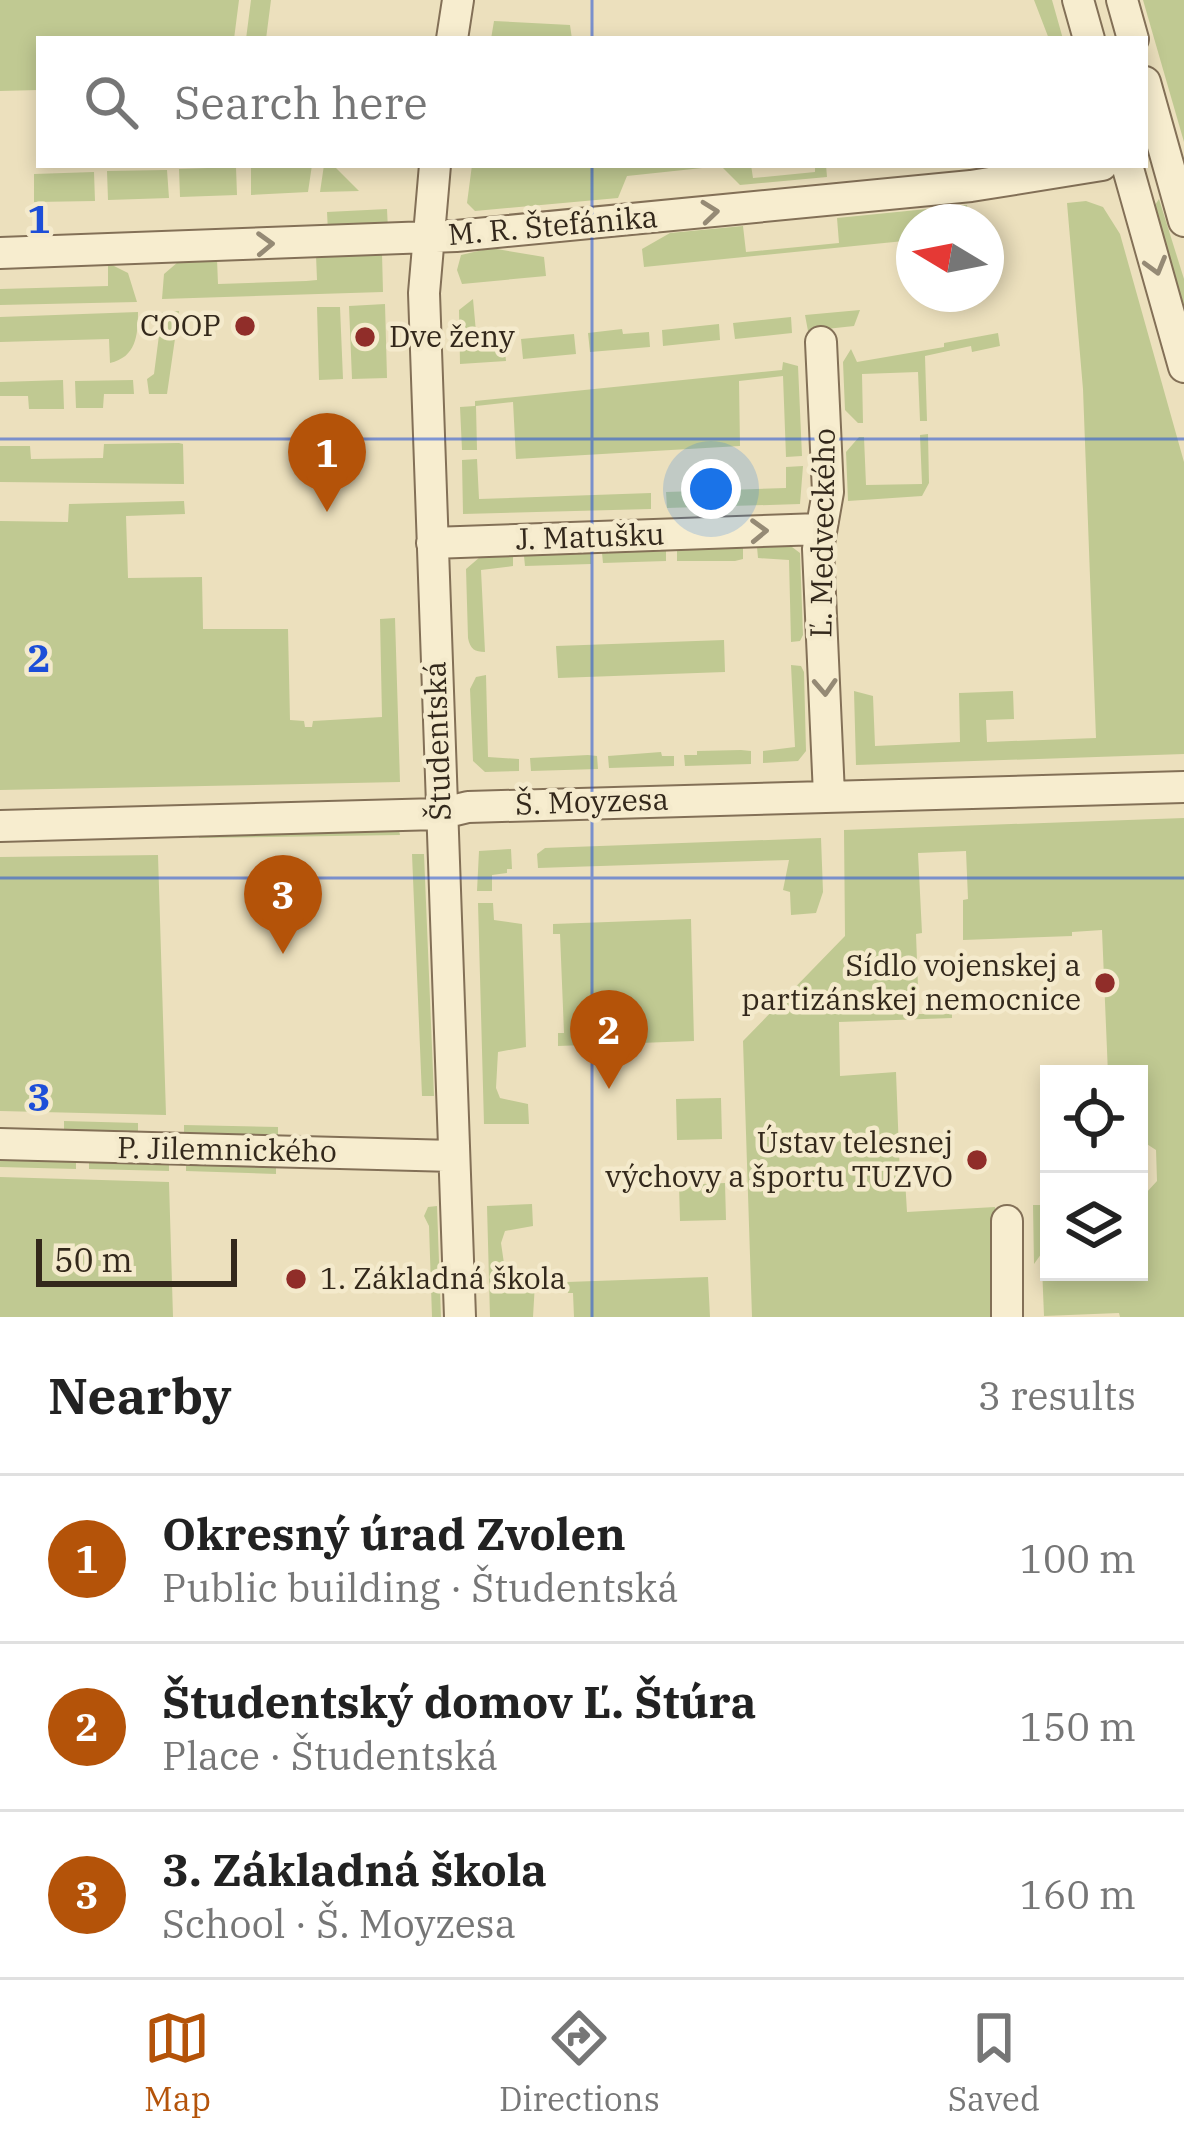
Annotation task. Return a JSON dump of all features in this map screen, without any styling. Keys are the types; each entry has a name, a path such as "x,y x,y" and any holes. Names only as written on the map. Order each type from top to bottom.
{"street":[{"path":"452,36 458,0"},
{"path":"1078,0 1088,36"},
{"path":"1122,0 1132,36"},
{"path":"1148,104 1155,154 1184,221"},
{"name":"Študentská","path":"435,168 424,293 460,1317"},
{"name":"M. R. Štefánika","path":"0,253 427,238 971,186 1083,168"},
{"path":"1128,168 1184,367"},
{"name":"Ľ. Medveckého","path":"821,342 828,492 818,549 829,795"},
{"name":"J. Matušku","path":"432,542 820,529"},
{"name":"Š. Moyzesa","path":"0,826 440,814 468,807 829,795 1184,787"},
{"name":"P. Jilemnického","path":"0,1144 454,1156"},
{"path":"1007,1221 1007,1317"}],"green space":[{"path":"0,0 239,0 234,36 36,36 36,90 0,91"},
{"path":"251,0 271,0 266,36 246,36"},
{"path":"1034,0 1052,0 1062,36 1048,36"},
{"path":"1143,0 1184,0 1184,142"},
{"path":"494,21 570,25 572,36 492,36"},
{"path":"236,168 237,195 180,197 179,169"},
{"path":"251,168 312,168 308,192 251,195"},
{"path":"324,168 336,168 359,191 320,192"},
{"path":"472,168 702,168 627,176 618,198 475,211 467,203"},
{"path":"723,168 751,168 753,178 826,168 827,177 740,185"},
{"path":"167,170 169,198 108,200 107,171"},
{"path":"94,172 95,201 34,202 34,174"},
{"path":"1159,199 1184,279 1184,308 1155,205"},
{"path":"1086,201 1103,207 1120,234 1184,462 1184,754 856,765 854,691 873,696 875,746 960,742 959,693 1013,691 1014,719 986,720 987,742 1096,738 1083,389 1067,203"},
{"path":"387,209 388,230 328,232 327,212"},
{"path":"896,212 896,242 644,267 642,249 670,233 743,226 746,252 839,243 837,218"},
{"path":"491,248 544,257 546,276 462,284 457,270 461,255"},
{"path":"382,253 383,292 162,299 164,274 178,262 217,259 218,284 306,281 317,280 316,255"},
{"path":"108,263 128,273 137,302 0,305 0,289 108,286"},
{"path":"473,299 477,343 504,341 506,361 460,364 459,310"},
{"path":"385,304 387,378 352,379 349,306"},
{"path":"317,307 340,307 343,379 319,380"},
{"path":"860,310 854,326 808,331 805,315"},
{"path":"179,311 167,394 149,394 147,379 154,374 162,312"},
{"path":"138,312 134,344 125,356 110,363 109,339 0,342 0,317"},
{"path":"791,317 792,333 735,339 733,323"},
{"path":"719,324 720,340 663,346 662,330"},
{"path":"622,329 623,334 649,332 650,347 590,352 588,333"},
{"path":"998,333 1000,346 972,352 971,346 925,356 927,421 920,421 918,372 862,374 863,423 845,410 843,362 851,349 857,362"},
{"path":"574,334 576,354 523,359 521,339"},
{"path":"783,362 798,366 802,456 786,457 783,376 739,381 740,446 516,459 513,402 476,406 477,450 462,450 460,407 475,406 475,401 782,370"},
{"path":"63,380 64,409 29,409 28,396 0,396 0,382"},
{"path":"133,380 134,394 104,394 103,408 76,408 75,381"},
{"path":"928,434 929,483 922,496 848,501 846,452 859,437 864,437 866,485 922,484 920,435"},
{"path":"104,444 183,444 184,484 0,482 0,446 30,446 31,459 103,458"},
{"path":"477,459 479,499 651,493 651,509 463,514 462,460"},
{"path":"803,466 800,504 667,508 666,492 786,488 786,467"},
{"path":"184,501 185,514 126,516 128,578 202,577 203,629 288,629 290,720 312,727 313,721 382,717 380,619 395,618 400,782 0,790 0,521 68,522 69,504"},
{"path":"757,547 792,547 800,553 800,641 791,642 789,560 758,558"},
{"path":"743,548 743,559 735,561 677,561 677,550"},
{"path":"666,551 666,561 603,563 602,553"},
{"path":"591,553 591,564 525,566 524,556"},
{"path":"513,556 513,566 481,570 485,652 476,650 468,638 466,569 480,557"},
{"path":"724,640 725,672 558,678 556,646"},
{"path":"791,665 801,666 804,672 806,751 798,761 763,763 763,751 795,747"},
{"path":"486,675 488,757 519,759 519,771 485,772 473,761 470,689 476,677"},
{"path":"697,751 751,751 751,764 685,766 684,755 697,755"},
{"path":"661,752 674,756 674,766 609,768 608,756"},
{"path":"597,756 598,769 531,771 530,758"},
{"path":"1184,818 1184,1317 1044,1316 1043,1281 1148,1281 1148,1191 1157,1181 1156,1150 1148,1145 1148,1065 1108,1065 1102,930 1072,932 1072,936 963,940 963,900 968,899 966,851 918,853 919,1014 952,1014 952,1018 839,1022 840,1076 896,1072 900,1178 905,1179 907,1212 995,1207 996,1317 752,1317 743,1041 845,936 844,830"},
{"path":"399,830 400,835 199,838 198,833"},
{"path":"821,838 823,892 816,913 791,915 790,892 783,890 789,860 538,868 537,854 545,848"},
{"path":"511,849 512,869 492,875 492,891 477,891 479,851"},
{"path":"412,854 424,854 434,1096 422,1096"},
{"path":"158,855 166,1115 0,1111 0,857"},
{"path":"478,903 493,903 494,920 522,924 526,1047 498,1052 496,1088 500,1098 528,1104 529,1124 484,1124"},
{"path":"691,919 694,1041 558,1046 558,1033 564,1033 560,934 553,934 553,924"},
{"path":"721,1098 722,1139 677,1140 676,1099"},
{"path":"64,1121 138,1123 138,1135 64,1133"},
{"path":"184,1125 278,1127 278,1139 184,1136"},
{"path":"0,1157 76,1159 76,1169 0,1167"},
{"path":"89,1159 169,1162 169,1171 89,1169"},
{"path":"186,1162 276,1165 276,1174 186,1171"},
{"path":"0,1177 169,1182 173,1317 0,1317"},
{"path":"725,1183 726,1220 680,1221 679,1185"},
{"path":"532,1204 533,1226 505,1231 501,1243 506,1277 535,1283 533,1317 490,1317 487,1206"},
{"path":"1033,1205 1040,1205 1040,1256 1034,1264"},
{"path":"437,1206 441,1317 432,1317 429,1226 424,1216 428,1207"},
{"path":"708,1277 710,1317 574,1317 573,1293 568,1293 567,1282"}],"place":[{"name":"COOP","path":"245,326"},
{"name":"Dve ženy","path":"365,337"},
{"name":"Okresný úrad Zvolen","path":"327,512"},
{"name":"3. Základná škola","path":"283,954"},
{"name":"Sídlo vojenskej a partizánskej nemocnice","path":"1105,983"},
{"name":"Študentský domov Ľ. Štúra","path":"609,1089"},
{"name":"Ústav telesnej výchovy a športu TUZVO","path":"977,1160"},
{"name":"1. Základná škola","path":"296,1279"}]}
